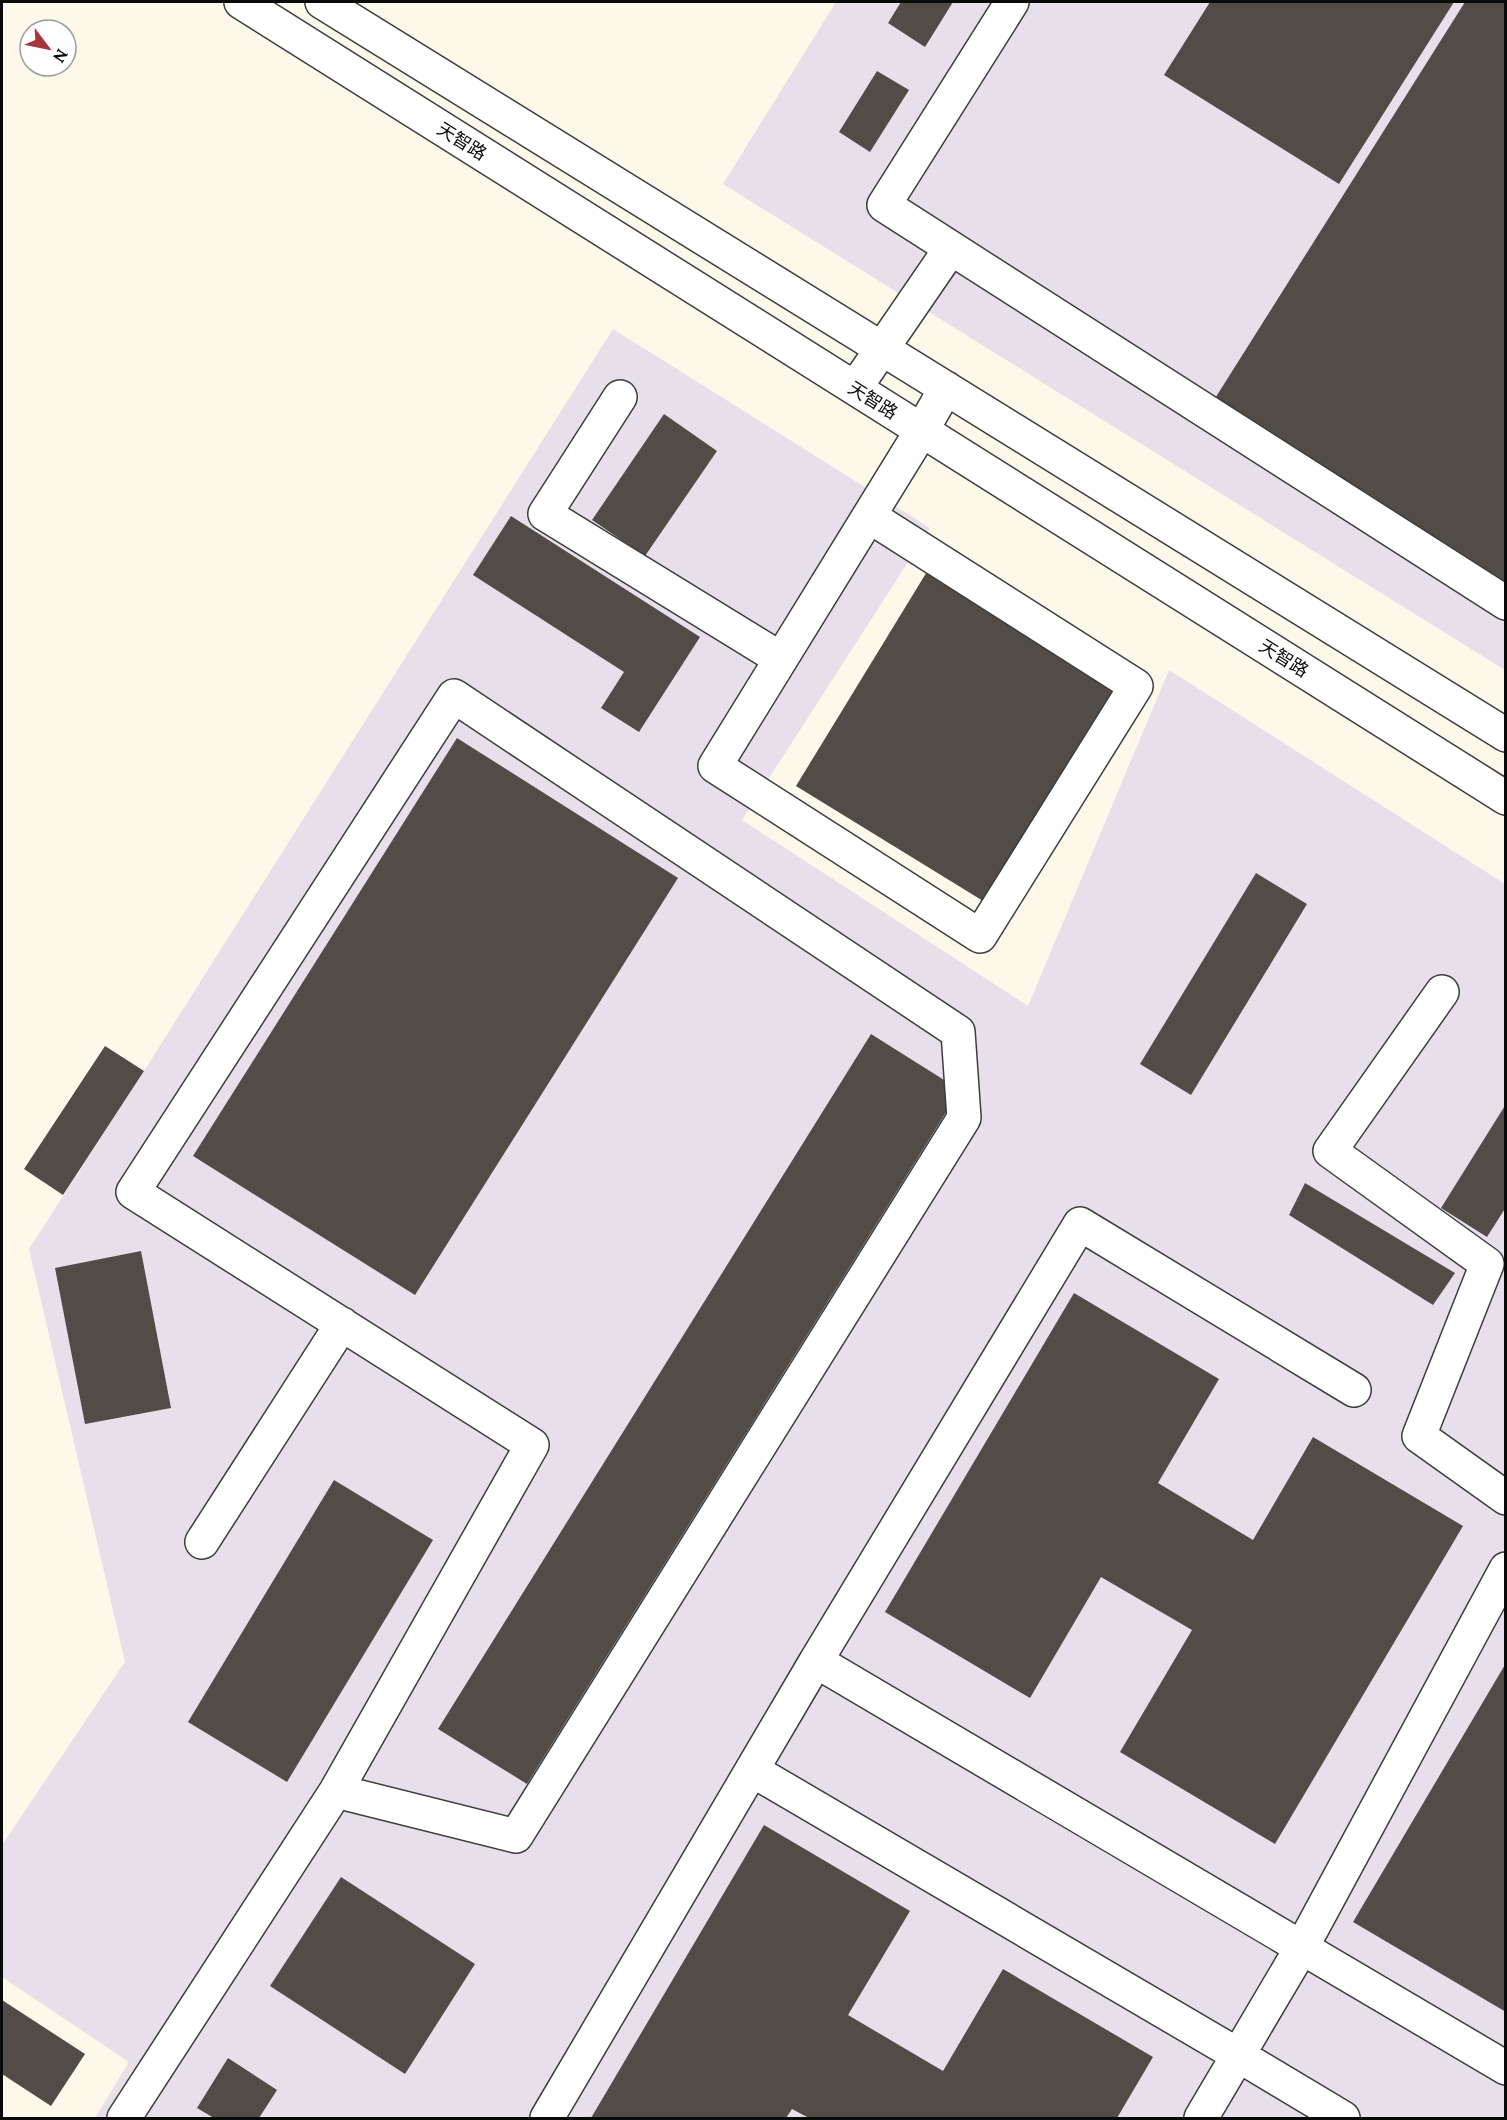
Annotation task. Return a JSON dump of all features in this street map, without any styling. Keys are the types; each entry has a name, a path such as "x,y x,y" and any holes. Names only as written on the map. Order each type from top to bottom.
{"street":[{"name":"天智路","path":"241,2 1506,798"},
{"path":"322,2 1506,735"},
{"path":"1012,2 884,205 1506,603"},
{"path":"855,388 951,249"},
{"path":"869,516 1136,686 980,936 715,765 946,388"},
{"path":"620,397 544,514 781,659"},
{"path":"124,2118 336,1791 532,1445 133,1192 454,696 958,1032 964,1118 516,1836 336,1791"},
{"path":"1442,992 1330,1151 1488,1264 1419,1436 1506,1498"},
{"path":"547,2118 816,1661 1080,1224 1354,1390"},
{"path":"202,1542 342,1324"},
{"path":"1201,2118 1302,1947 1506,1569"},
{"path":"816,1661 1506,2068"},
{"path":"752,1770 1344,2118"}],"shaded area":[{"path":"836,2 1505,2 1505,670 723,184"},
{"path":"613,329 930,528 742,820 1028,1006 1169,670 1505,884 1505,2118 95,2118 129,2062 2,1977 2,1845 125,1662 29,1249"}],"building":[{"path":"901,2 953,2 925,47 888,23"},
{"path":"1210,2 1454,2 1339,184 1164,75"},
{"path":"1465,2 1506,2 1506,583 1214,400"},
{"path":"877,71 909,90 870,152 839,132"},
{"path":"664,414 717,451 645,556 592,520"},
{"path":"511,516 700,637 639,732 601,708 624,672 473,575"},
{"path":"928,570 1121,688 988,904 796,786"},
{"path":"457,738 678,878 415,1295 193,1156"},
{"path":"1256,873 1307,904 1191,1095 1140,1064"},
{"path":"871,1034 960,1090 527,1784 438,1729"},
{"path":"105,1046 144,1071 63,1195 24,1169"},
{"path":"1506,1104 1506,1207 1487,1237 1441,1208"},
{"path":"1305,1183 1455,1273 1433,1305 1289,1215"},
{"path":"141,1251 171,1408 85,1424 55,1268"},
{"path":"1074,1293 1219,1379 1158,1483 1253,1540 1313,1437 1463,1526 1275,1844 1120,1752 1192,1630 1101,1577 1030,1698 885,1612"},
{"path":"334,1480 433,1540 287,1782 188,1722"},
{"path":"1506,1663 1506,2012 1353,1922"},
{"path":"764,1825 910,1911 848,2015 943,2071 1003,1969 1153,2057 1117,2118 809,2118 792,2109 786,2118 591,2118"},
{"path":"341,1877 475,1964 405,2074 270,1986"},
{"path":"2,2000 85,2054 51,2106 2,2074"},
{"path":"228,2058 277,2090 259,2118 214,2118 197,2108"}]}
